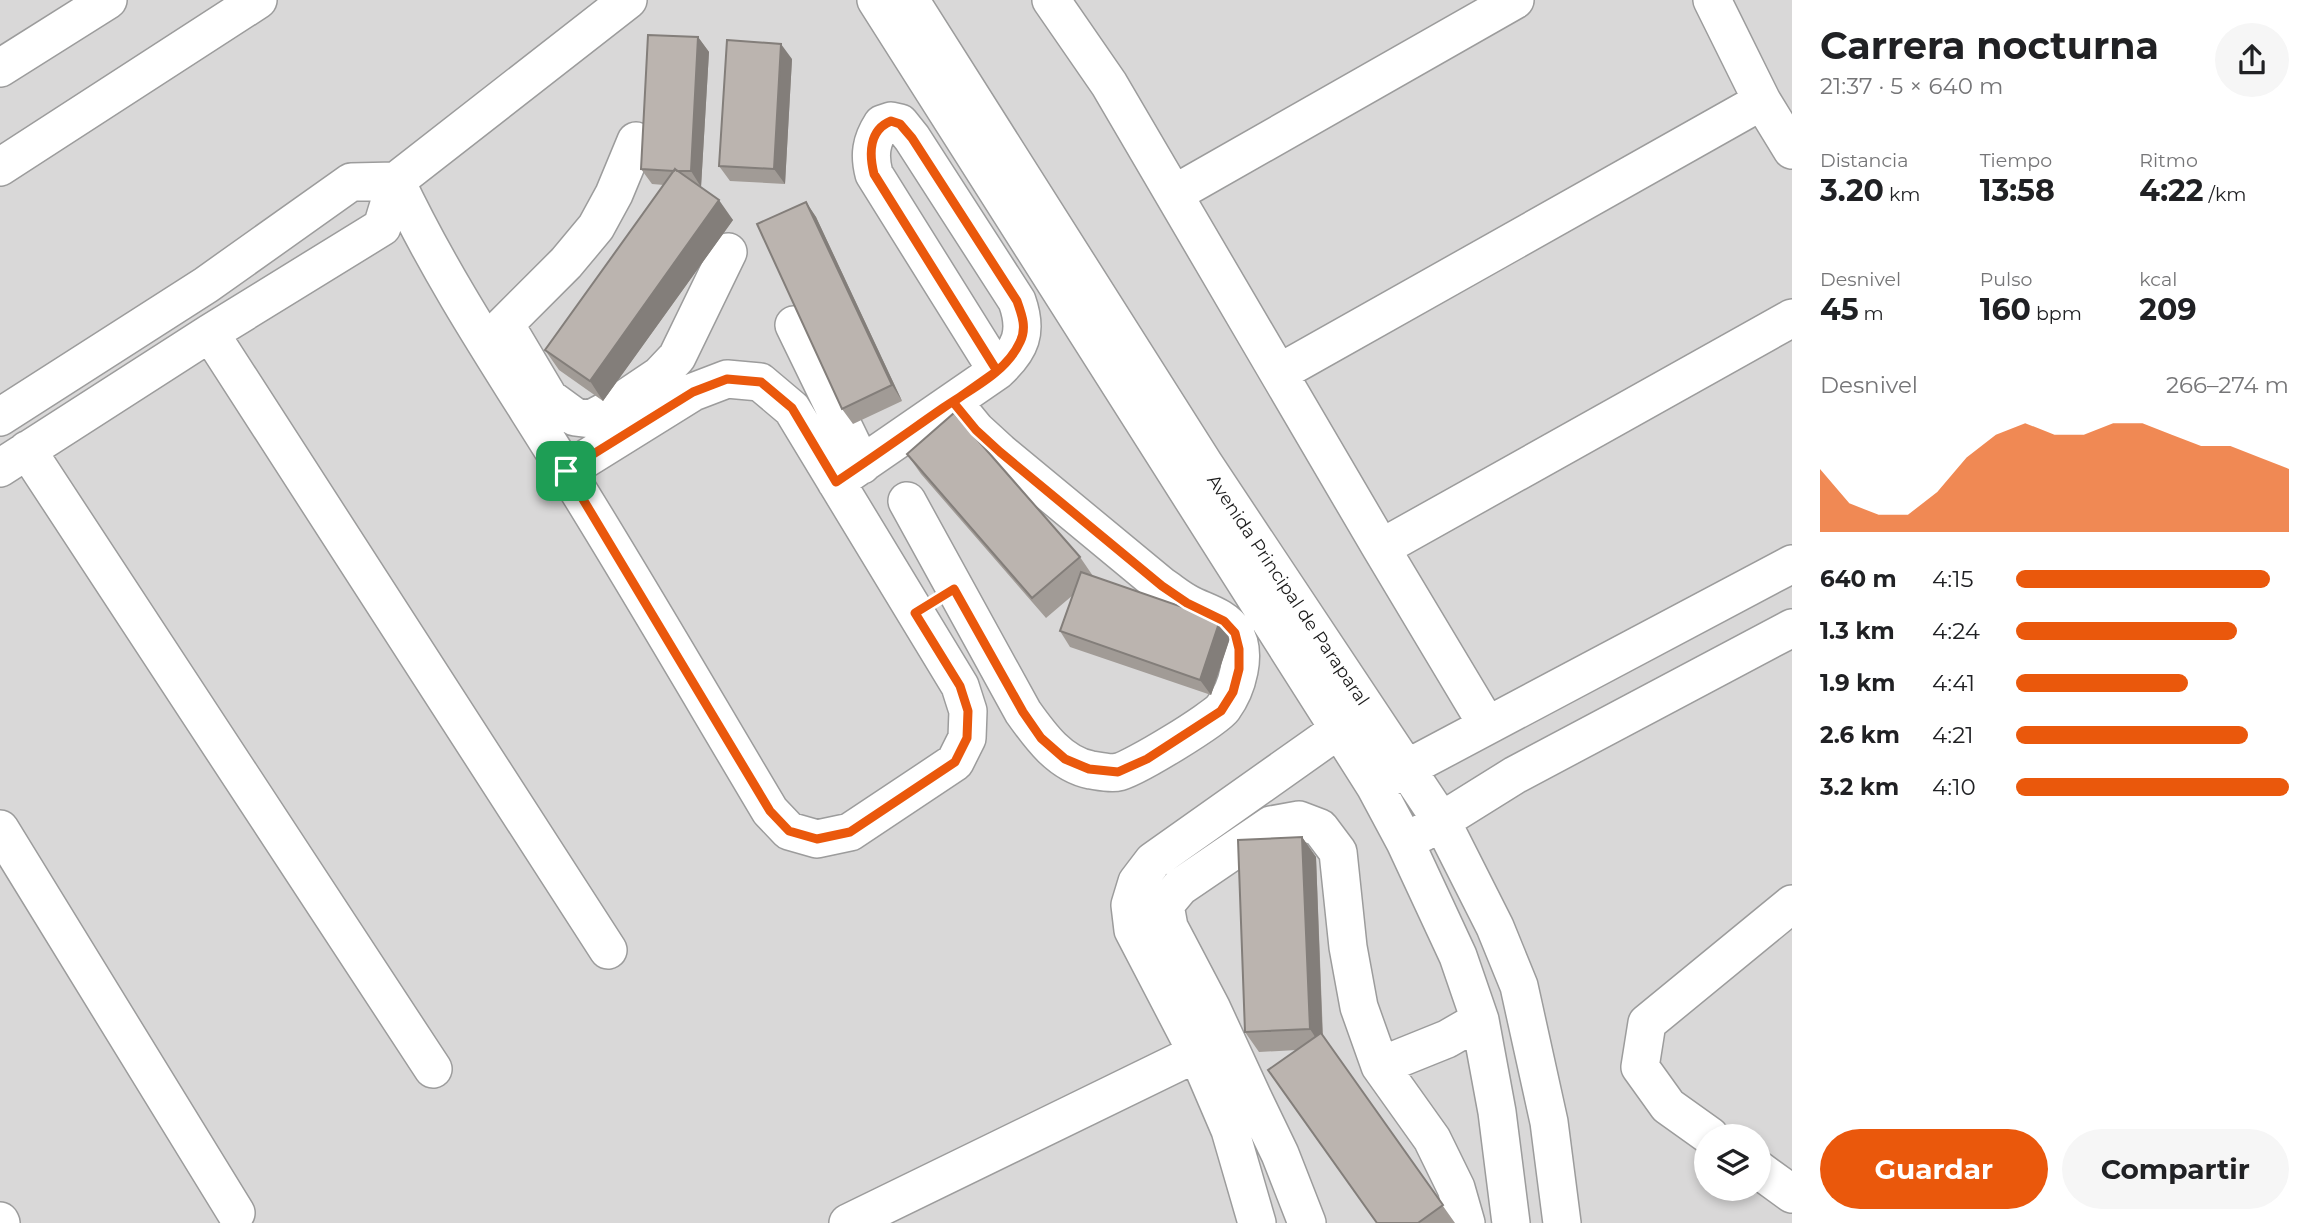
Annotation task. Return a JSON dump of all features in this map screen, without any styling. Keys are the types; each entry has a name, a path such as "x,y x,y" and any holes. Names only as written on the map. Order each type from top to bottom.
{"street":[{"path":"0,68 108,0"},
{"path":"0,167 258,0"},
{"path":"432,1069 13,459 382,227 396,181 628,0"},
{"name":"Avenida Principal de Paraparal","path":"876,0 1390,777 1442,822 1495,927 1519,986 1549,1122 1562,1223"},
{"name":"Avenida Principal de Paraparal","path":"910,0 1204,464 1353,719"},
{"path":"1174,194 1515,0"},
{"path":"1712,0 1762,101 1792,150"},
{"path":"1062,4 1487,725"},
{"path":"1279,373 1762,101"},
{"path":"849,474 997,371 1007,362 1021,341 1024,320 1017,301 912,138 900,124 891,121 882,124 871,148 874,174 997,371"},
{"path":"496,334 597,227 636,141"},
{"path":"396,181 412,216 496,334 550,398 575,417 591,419 608,410 660,375 677,357 728,252"},
{"path":"0,417 206,285 351,182 396,181"},
{"path":"1381,548 1792,318"},
{"path":"496,334 566,471 770,811 789,831 817,839 850,832 955,762 967,738 968,711 960,686 915,613 849,474 794,325"},
{"path":"210,333 608,950"},
{"path":"566,471 693,392 727,379 761,382 792,408 849,474"},
{"path":"907,501 1023,712 1041,738 1065,759 1089,769 1118,772 1147,759 1221,711 1233,692 1239,669 1239,649 1235,633 1224,621 1187,603 1151,577 1000,452 976,430 953,402"},
{"path":"1390,777 1792,564"},
{"path":"915,613 954,589"},
{"path":"1405,842 1442,822 1515,775 1792,628"},
{"path":"1257,1223 1230,1130 1197,1054 1133,930 1130,905 1137,882 1153,860 1353,719"},
{"name":"Avenida Principal de Paraparal","path":"1390,777 1405,842 1458,956 1480,1020 1497,1112 1511,1223"},
{"path":"1307,1223 1264,1121 1211,1007 1169,927 1165,905 1180,887 1271,825 1300,820 1320,828 1338,852 1359,1007 1380,1066 1432,1139 1456,1188 1466,1223"},
{"path":"0,829 236,1213"},
{"path":"1694,1125 1668,1106 1640,1067 1647,1023 1792,904"},
{"path":"1380,1066 1447,1039 1480,1020"},
{"path":"848,1223 1197,1054"},
{"path":"1771,1179 1792,1194"}],"shaded area":[{"path":"0,0 1792,0 1792,1223 0,1223"}],"building":[{"path":"648,35 698,37 691,171 641,169"},
{"path":"727,40 781,44 774,169 719,166"},
{"path":"675,169 719,200 590,381 545,350"},
{"path":"806,202 892,385 842,409 757,224"},
{"path":"954,413 1080,557 1032,598 907,454"},
{"path":"1081,572 1220,620 1200,680 1060,631"},
{"path":"1302,837 1310,1029 1245,1032 1238,840"},
{"path":"1321,1033 1443,1205 1418,1223 1377,1223 1268,1070"}],"route":[{"path":"566,471 693,392 727,379 761,382 792,408 836,482 953,402 997,371 1007,362 1021,341 1024,320 1017,301 912,138 900,124 891,121 882,124 871,148 874,174 997,371 953,402 976,430 1000,452 1162,586 1187,603 1224,621 1235,633 1239,649 1239,669 1233,692 1221,711 1147,759 1118,772 1089,769 1065,759 1041,738 1023,712 954,589 915,613 960,686 968,711 967,738 955,762 850,832 817,839 789,831 770,811 566,471"}]}
